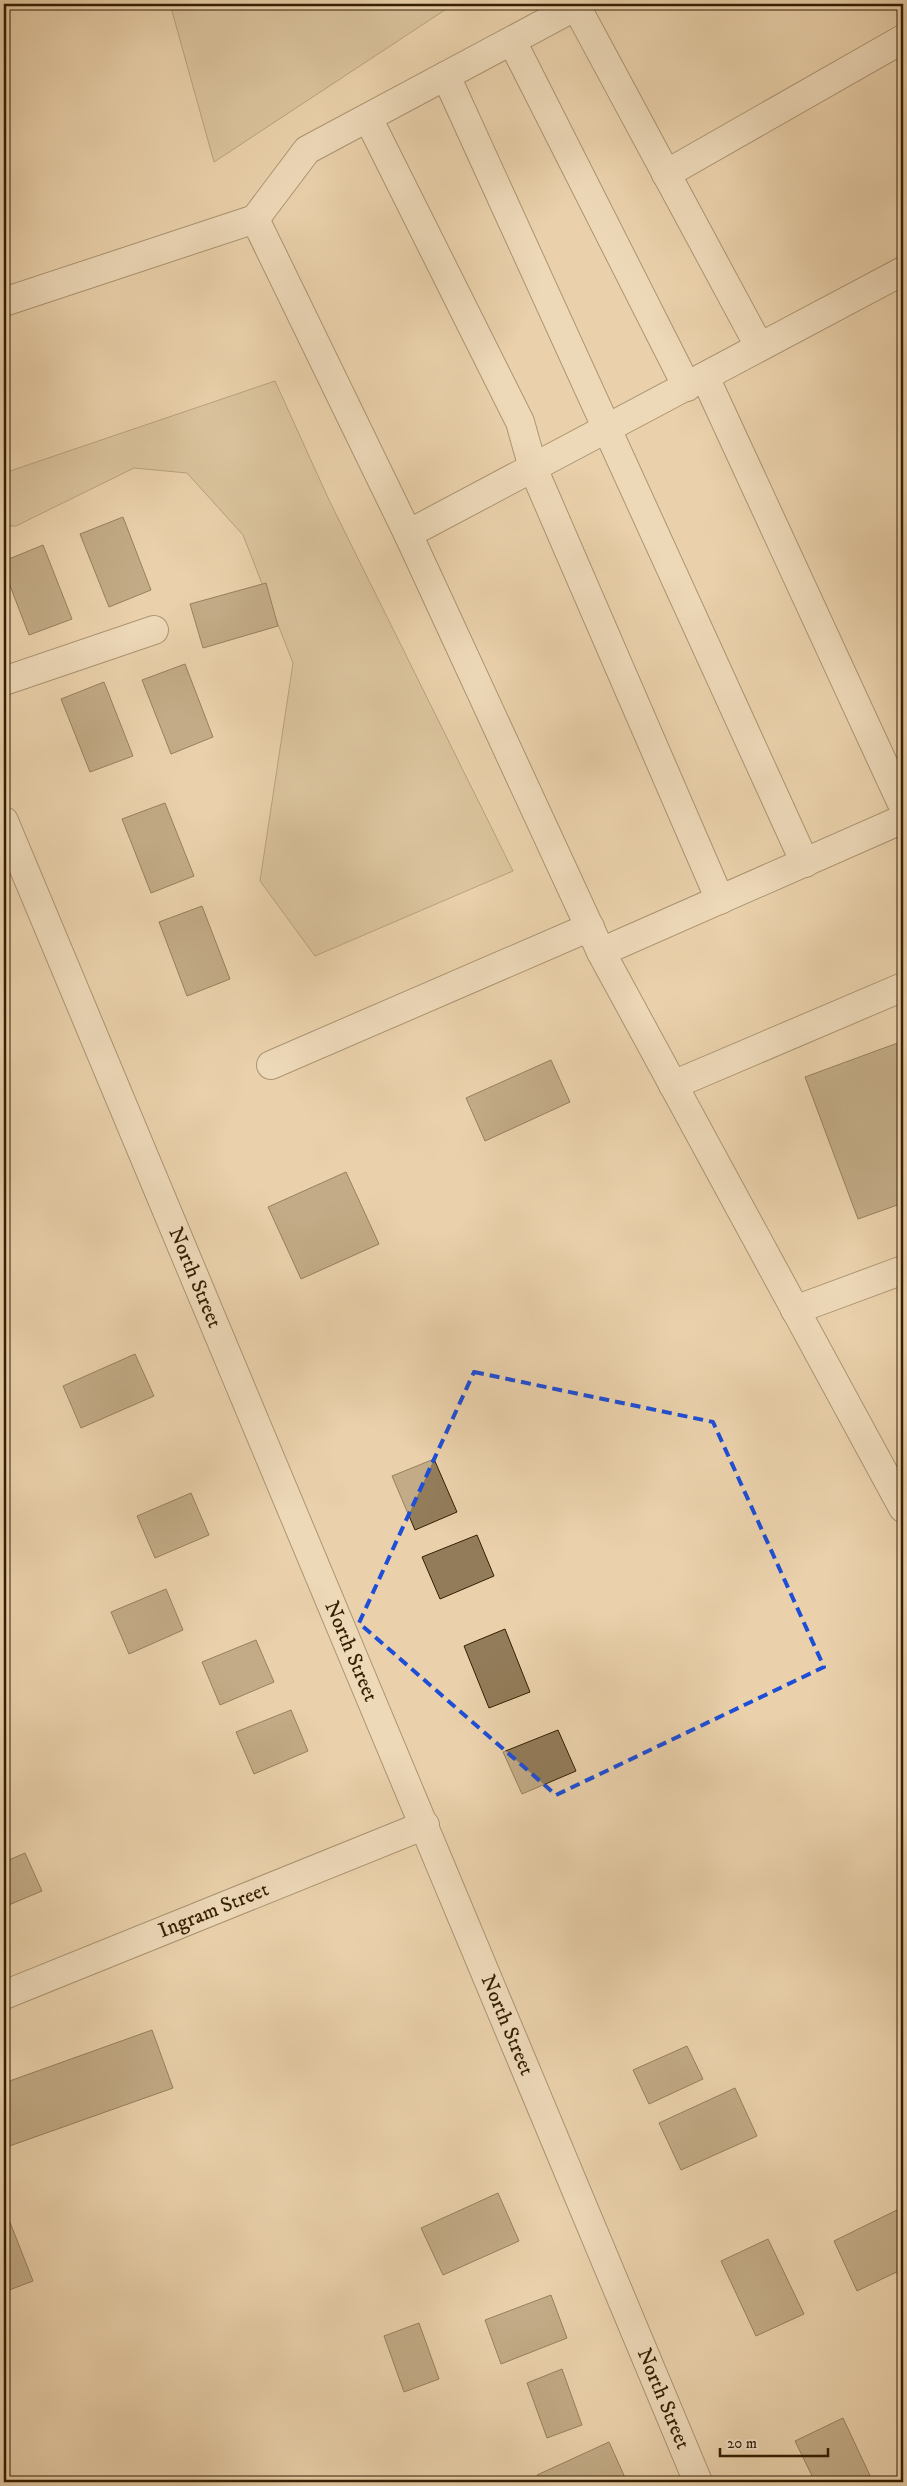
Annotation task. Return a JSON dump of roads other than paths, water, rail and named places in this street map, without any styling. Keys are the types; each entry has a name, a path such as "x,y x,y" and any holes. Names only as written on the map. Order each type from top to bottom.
{"street":[{"path":"4,302 255,219 307,150 578,5 666,174 759,346"},
{"path":"666,174 903,39"},
{"path":"512,41 696,382 903,806"},
{"path":"446,76 805,863"},
{"path":"368,118 520,422 533,468 720,900"},
{"path":"255,219 408,534 601,952 903,1508"},
{"path":"408,534 607,430 759,346 903,271"},
{"path":"4,681 154,630"},
{"path":"601,952 903,819"},
{"name":"North Street","path":"4,821 698,2482"},
{"path":"271,1065 590,927"},
{"path":"673,1085 903,987"},
{"path":"794,1310 903,1270"},
{"name":"Ingram Street","path":"4,1995 425,1825"}]}
